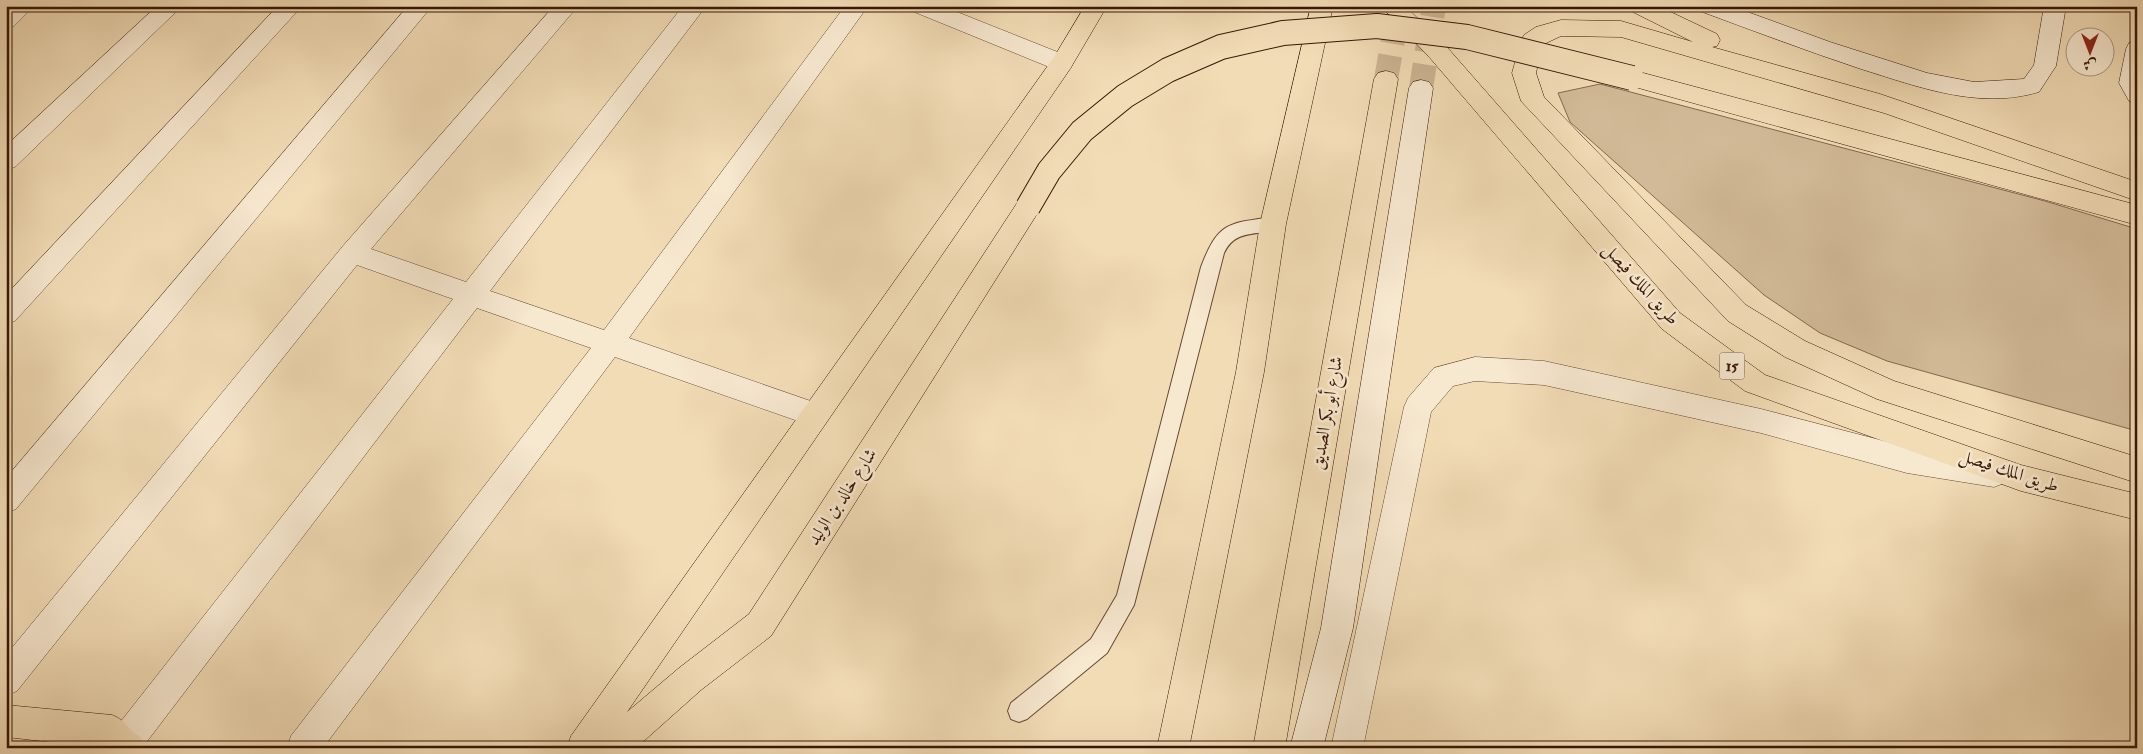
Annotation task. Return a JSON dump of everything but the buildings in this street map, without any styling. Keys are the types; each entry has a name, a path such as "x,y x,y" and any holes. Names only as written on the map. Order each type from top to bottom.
{"main road":[{"path":"583,748 1062,63 1096,6"},
{"path":"1172,748 1250,372 1273,224 1322,6"},
{"name":"طريق الملك فيصل","path":"1392,6 1438,52 1671,321 1747,377 1764,386 2021,478 2137,508"},
{"path":"1639,6 1696,35 1889,106 2137,192"},
{"name":"شارع خالد بن الوليد","path":"611,748 690,679 760,625 1028,207 1049,171 1082,131 1125,96 1168,70 1221,47 1274,35 1377,26 1467,37 1632,78 2137,215"},
{"path":"1889,106 1621,29 1561,28 1544,33 1532,41 1524,73 1534,101 1737,313 1795,349 1887,390 2137,470"},
{"name":"شارع أبو بكر الصديق","path":"1269,748 1386,79"},
{"path":"6,721 85,738 112,730 126,747"}],"street":[{"path":"6,20 23,6"},
{"path":"6,161 171,6"},
{"path":"6,313 291,6"},
{"path":"6,500 421,6"},
{"path":"6,680 352,253 567,6"},
{"path":"126,747 695,6"},
{"path":"303,748 610,343 857,6"},
{"path":"920,6 1062,63"},
{"path":"1708,6 1822,48 1926,81 1974,90 2003,90 2031,86 2045,66 2056,6"},
{"path":"2137,49 2130,83 2137,95"},
{"path":"1306,748 1337,628 1421,88"},
{"path":"352,253 815,415"},
{"path":"1347,748 1418,407 1444,376 1475,369 1544,373 1761,421 1907,460 2021,478"}],"lane":[{"path":"1019,711 1099,646 1127,598 1210,267 1218,243 1232,230 1273,224"}],"shaded area":[{"path":"1600,84 2045,201 2137,229 2137,431 1887,361 1820,333 1764,295 1570,122 1558,93"}],"tunnel":[{"path":"1386,79 1399,6"},
{"path":"1421,88 1434,6"}]}
